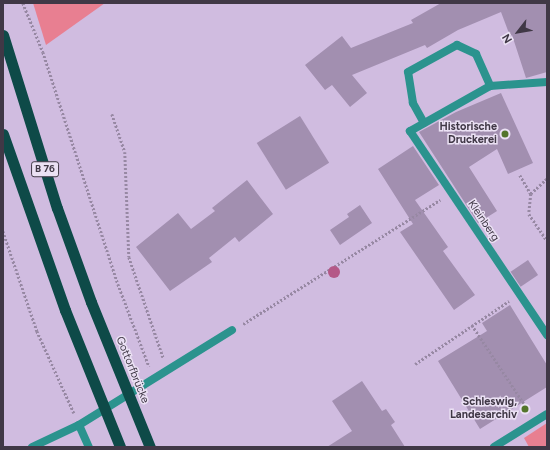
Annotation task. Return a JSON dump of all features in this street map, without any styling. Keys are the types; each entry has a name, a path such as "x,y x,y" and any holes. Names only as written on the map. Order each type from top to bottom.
{"highway":[{"name":"Gottorfbrücke","path":"3,35 46,172 91,302 150,447"},
{"name":"B 76","path":"3,134 65,310 120,447"}],"street":[{"path":"424,123 413,103 408,72 457,45 476,54 490,86 547,82"},
{"name":"Kleinberg","path":"490,86 410,131 547,335"},
{"path":"32,447 79,425 153,377 232,330"},
{"path":"494,447 547,414"},
{"path":"79,425 89,447"}],"path":[{"path":"23,3 43,52 118,284 153,377"},
{"path":"112,114 125,152 129,257 167,369"},
{"path":"520,175 531,194 529,214 547,241"},
{"path":"531,194 547,179"},
{"path":"232,330 451,193"},
{"path":"3,231 37,331 79,425"},
{"path":"415,364 506,303"},
{"path":"472,325 536,421"}],"shaded area":[{"path":"33,3 105,3 46,45"},
{"path":"547,423 547,447 529,447 524,438"}],"building":[{"path":"441,3 547,3 547,72 526,78 512,35 510,36 501,12 458,30 427,48 425,45 352,75 367,93 350,107 332,85 325,90 305,65 342,36 351,48 413,23 411,20"},
{"path":"501,93 533,163 508,174 497,149 469,167 497,211 478,223 419,132 456,112"},
{"path":"300,116 329,163 286,190 257,143"},
{"path":"413,146 439,185 415,200 448,247 443,251 475,295 454,310 400,232 413,224 378,169"},
{"path":"247,180 273,214 239,242 235,237 209,258 212,262 170,291 136,247 178,213 191,229 215,211 212,208"},
{"path":"360,205 372,223 340,245 330,230 349,217 347,214"},
{"path":"528,260 538,275 521,287 511,272"},
{"path":"510,305 547,365 547,387 480,429 438,361 487,331 482,323"},
{"path":"362,381 382,411 386,409 395,422 391,425 405,447 327,447 352,431 332,401"}],"place":[{"name":"Historische Druckerei","path":"505,134"},
{"name":"Schleswig, Landesarchiv","path":"525,409"}]}
